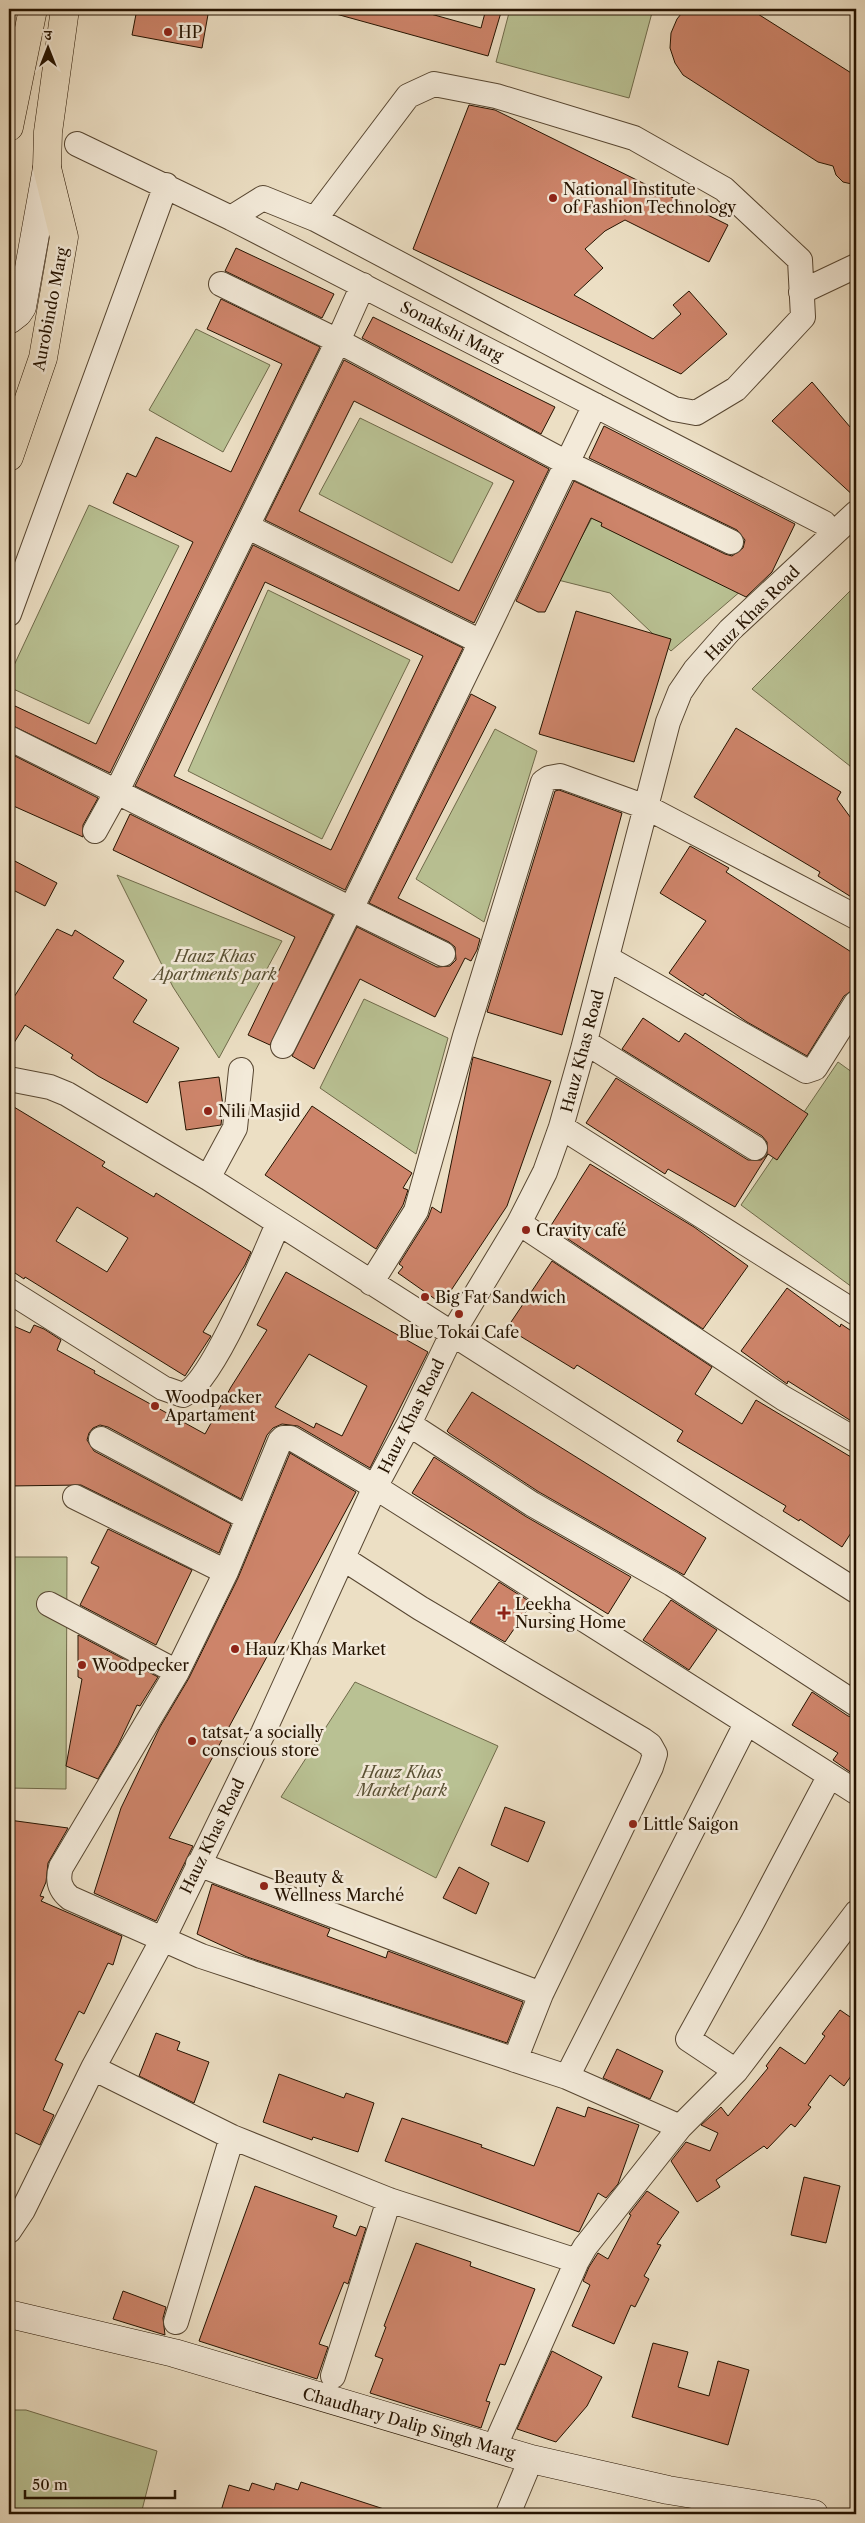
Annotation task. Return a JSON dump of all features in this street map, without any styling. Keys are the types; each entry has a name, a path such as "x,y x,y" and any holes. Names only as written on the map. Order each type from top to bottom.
{"highway":[{"path":"10,117 33,9"},
{"name":"Aurobindo Marg","path":"9,457 43,358 64,237 46,168 50,115 64,9"}],"street":[{"path":"231,218 263,198 315,219 674,409 696,413 736,389 803,317 800,260 724,189 634,138 496,96 434,84 408,96 315,219"},
{"name":"Sonakshi Marg","path":"77,144 166,185 824,523"},
{"path":"9,320 18,314 22,306 46,168"},
{"path":"9,614 166,185"},
{"path":"801,292 856,266"},
{"path":"222,284 338,341 567,463 731,542"},
{"path":"95,831 116,793 248,527 363,285"},
{"path":"283,1046 596,405"},
{"name":"Hauz Khas Road","path":"9,2231 23,2210 93,2068 163,1939 259,1741 344,1559 375,1487 409,1424 452,1334 519,1223 545,1172 561,1127 608,958 668,722 680,692 695,670 730,630 856,513"},
{"path":"248,527 481,642"},
{"path":"9,738 116,793 443,954"},
{"path":"371,1283 416,1211 465,1036 543,782 549,778 560,776 646,807 856,917"},
{"path":"608,958 802,1070 815,1068 856,1003"},
{"path":"585,1042 755,1148"},
{"path":"208,1178 235,1128 241,1070"},
{"path":"9,1079 50,1087 67,1094 208,1178 856,1591"},
{"path":"561,1127 856,1313"},
{"path":"519,1223 783,1398 856,1440"},
{"path":"9,1291 164,1388 183,1395 196,1386 225,1338 278,1224"},
{"path":"409,1424 532,1504 672,1584 856,1704"},
{"path":"680,2127 567,2078 201,1956 70,1898 62,1891 59,1873 177,1672 226,1572 280,1441 283,1438 291,1438 375,1487 829,1777 856,1792"},
{"path":"101,1439 248,1518"},
{"path":"75,1496 226,1572"},
{"path":"344,1559 420,1608 643,1740 654,1750 652,1767 541,1994 516,2060"},
{"path":"49,1604 177,1672"},
{"path":"567,2078 746,1724"},
{"path":"736,2071 688,2039 829,1777"},
{"path":"198,1864 541,1994"},
{"path":"494,2448 577,2261 680,2127 736,2071 856,1913"},
{"path":"93,2068 232,2136 389,2200 577,2261"},
{"path":"176,2322 232,2136"},
{"path":"333,2376 389,2200"},
{"name":"Chaudhary Dalip Singh Marg","path":"9,2314 174,2353 531,2459 668,2490 814,2514"},
{"path":"508,2514 531,2459"}],"green space":[{"path":"510,9 653,9 629,98 496,62"},
{"path":"196,329 270,365 223,452 149,410"},
{"path":"360,418 493,483 452,563 319,494"},
{"path":"89,505 179,546 89,724 9,687 9,676"},
{"path":"592,518 742,590 671,651 610,593 558,580"},
{"path":"856,585 856,776 850,766 752,689"},
{"path":"268,590 410,660 322,839 188,771"},
{"path":"495,729 537,751 484,922 416,879"},
{"name":"Hauz Khas Apartments park","path":"117,875 282,941 219,1058 173,987"},
{"path":"364,999 448,1038 416,1154 320,1088"},
{"path":"838,1062 856,1075 856,1290 741,1205"},
{"path":"9,1557 67,1557 66,1789 9,1788"},
{"name":"Hauz Khas Market park","path":"355,1682 498,1746 436,1878 281,1797"},
{"path":"9,2410 26,2410 157,2451 141,2514 9,2514"}],"building":[{"path":"137,9 209,9 202,48 132,35"},
{"path":"336,9 421,9 420,11 481,28 486,9 502,9 488,56 336,14"},
{"path":"685,9 750,9 856,76 856,185 843,182 836,175 833,166 818,162 683,75 675,63 670,48 671,33 677,19"},
{"path":"469,105 495,110 728,225 709,262 625,220 605,231 585,249 603,268 574,295 653,339 681,314 673,305 689,291 727,334 681,374 413,249"},
{"path":"236,248 334,294 322,318 225,271"},
{"path":"221,299 320,347 110,773 9,724 9,720 15,706 96,744 193,542 113,503 127,473 136,477 156,437 231,472 282,364 207,329"},
{"path":"373,317 555,407 541,434 362,338"},
{"path":"344,360 549,469 474,623 265,520","holes":["354,401 514,481 459,591 299,511"]},
{"path":"812,382 856,434 856,498 772,421"},
{"path":"604,426 795,524 772,572 746,597 601,526 602,523 591,518 545,612 538,612 516,601 574,481 725,554 732,556 743,548 745,540 737,530 589,458"},
{"path":"253,545 463,648 345,890 135,786","holes":["265,582 423,656 331,850 174,776"]},
{"path":"576,611 671,639 634,762 539,734"},
{"path":"471,694 496,707 398,898 480,939 477,950 471,961 465,958 435,1017 360,979 314,1069 292,1056 357,927 437,967 450,966 456,960 455,947 449,942 369,903"},
{"path":"736,728 841,792 837,799 856,825 856,900 818,876 820,872 694,797"},
{"path":"9,753 98,798 83,825 83,837 9,804"},
{"path":"559,790 622,813 562,1035 487,1012 555,791"},
{"path":"130,814 333,915 270,1045 248,1035 295,937 113,850"},
{"path":"690,846 729,868 726,872 856,955 856,988 844,996 807,1056 747,1022 705,993 703,996 669,973 706,921 660,893"},
{"path":"9,858 57,883 45,906 9,888"},
{"path":"57,929 72,936 75,930 124,961 113,978 147,1000 133,1022 179,1048 147,1103 98,1076 71,1058 73,1055 25,1025 9,1051 9,1005"},
{"path":"643,1018 679,1042 685,1033 808,1114 777,1160 768,1154 735,1207 668,1169 665,1174 586,1123 616,1078 748,1160 761,1160 767,1155 767,1142 762,1136 622,1049"},
{"path":"473,1057 551,1081 507,1206 442,1304 398,1273 403,1267 399,1264 428,1218 432,1207 441,1213"},
{"path":"219,1077 223,1106 221,1125 186,1130 179,1082"},
{"path":"9,1104 105,1162 102,1166 154,1197 156,1193 251,1252 245,1265 203,1332 211,1336 185,1376 9,1269","holes":["77,1207 128,1238 107,1272 56,1241"]},
{"path":"312,1106 412,1173 403,1188 408,1190 403,1205 376,1249 265,1175"},
{"path":"590,1164 694,1227 748,1266 703,1329 550,1227"},
{"path":"552,1261 712,1367 695,1394 742,1424 756,1400 856,1460 856,1525 842,1547 800,1519 799,1521 783,1511 786,1506 677,1441 683,1431 577,1365 574,1369 507,1328"},
{"path":"286,1272 428,1352 370,1468 298,1426 282,1424 273,1428 267,1435 241,1499 108,1427 100,1425 93,1428 87,1440 94,1451 231,1524 219,1553 81,1485 9,1486 9,1324 30,1333 34,1325 44,1329 61,1340 57,1350 95,1371 94,1373 205,1434 231,1387 267,1330 257,1325","holes":["309,1354 367,1386 342,1436 316,1423 314,1428 275,1407"]},
{"path":"787,1288 840,1327 841,1324 856,1334 856,1424 788,1381 787,1384 741,1351"},
{"path":"472,1392 706,1538 684,1575 539,1492 449,1433 447,1431"},
{"name":"Hauz Khas Market","path":"290,1453 356,1492 169,1838 193,1846 156,1921 94,1893 121,1808 160,1727 189,1678 238,1578"},
{"path":"434,1457 525,1516 631,1577 608,1614 412,1493"},
{"path":"108,1529 192,1570 156,1645 80,1605 99,1567 91,1563"},
{"path":"499,1582 532,1603 505,1642 470,1622"},
{"path":"671,1600 717,1630 689,1670 643,1640"},
{"path":"78,1635 158,1677 140,1706 137,1705 118,1745 98,1779 66,1766 82,1679 78,1677"},
{"path":"812,1692 848,1716 856,1718 856,1776 833,1760 838,1753 792,1725"},
{"path":"505,1807 545,1822 528,1862 491,1845"},
{"path":"9,1820 68,1828 48,1863 46,1882 40,1896 44,1897 41,1901 122,1936 113,1965 108,1963 84,2014 79,2011 55,2060 63,2064 43,2110 54,2115 40,2145 9,2130"},
{"path":"459,1867 489,1883 476,1914 443,1898"},
{"path":"212,1884 330,1929 327,1936 386,1958 388,1951 523,2002 507,2043 247,1957 197,1934"},
{"path":"840,2010 856,2021 856,2069 844,2086 830,2075 808,2105 811,2107 795,2127 791,2124 767,2149 764,2146 716,2180 720,2187 697,2202 671,2161 686,2142 710,2151 718,2133 701,2125 721,2107 728,2116 768,2068 766,2066 780,2047 805,2064 825,2036 822,2034"},
{"path":"156,2033 180,2042 177,2050 209,2062 194,2103 139,2076"},
{"path":"617,2049 663,2071 650,2099 603,2078"},
{"path":"279,2074 344,2098 346,2093 374,2103 358,2152 313,2137 312,2140 263,2122"},
{"path":"557,2107 585,2117 588,2107 639,2125 618,2184 606,2198 598,2193 579,2232 385,2161 402,2118 482,2145 481,2147 534,2166"},
{"path":"804,2177 840,2186 826,2243 791,2235"},
{"path":"255,2186 337,2216 333,2227 356,2236 360,2226 366,2228 348,2284 344,2282 319,2344 328,2347 317,2379 199,2341"},
{"path":"647,2191 679,2212 657,2244 661,2245 644,2276 649,2279 635,2307 631,2305 614,2344 572,2326 590,2285 583,2281 589,2267 598,2253 608,2259 631,2215 629,2214"},
{"path":"416,2243 471,2262 470,2266 535,2289 505,2365 500,2364 486,2401 490,2402 481,2428 370,2393 383,2359 375,2356 386,2327 384,2326"},
{"path":"123,2291 166,2307 163,2318 165,2335 113,2319"},
{"path":"653,2343 688,2352 678,2387 709,2396 718,2361 749,2370 728,2445 632,2417"},
{"path":"552,2351 602,2377 587,2406 556,2442 517,2429"},
{"path":"301,2482 390,2511 390,2514 220,2514 229,2485 249,2491 252,2483 274,2490 276,2483 298,2490"}],"place":[{"name":"HP","path":"168,32"},
{"name":"National Institute of Fashion Technology","path":"553,198"},
{"name":"Nili Masjid","path":"208,1111"},
{"name":"Cravity café","path":"526,1230"},
{"name":"Big Fat Sandwich","path":"425,1297"},
{"name":"Blue Tokai Cafe","path":"459,1314"},
{"name":"Woodpacker Apartament","path":"155,1406"},
{"name":"Leekha Nursing Home","path":"504,1613"},
{"name":"Hauz Khas Market","path":"235,1649"},
{"name":"Woodpecker","path":"82,1665"},
{"name":"tatsat- a socially conscious store","path":"192,1741"},
{"name":"Little Saigon","path":"633,1824"},
{"name":"Beauty & Wellness Marché","path":"264,1886"}]}
